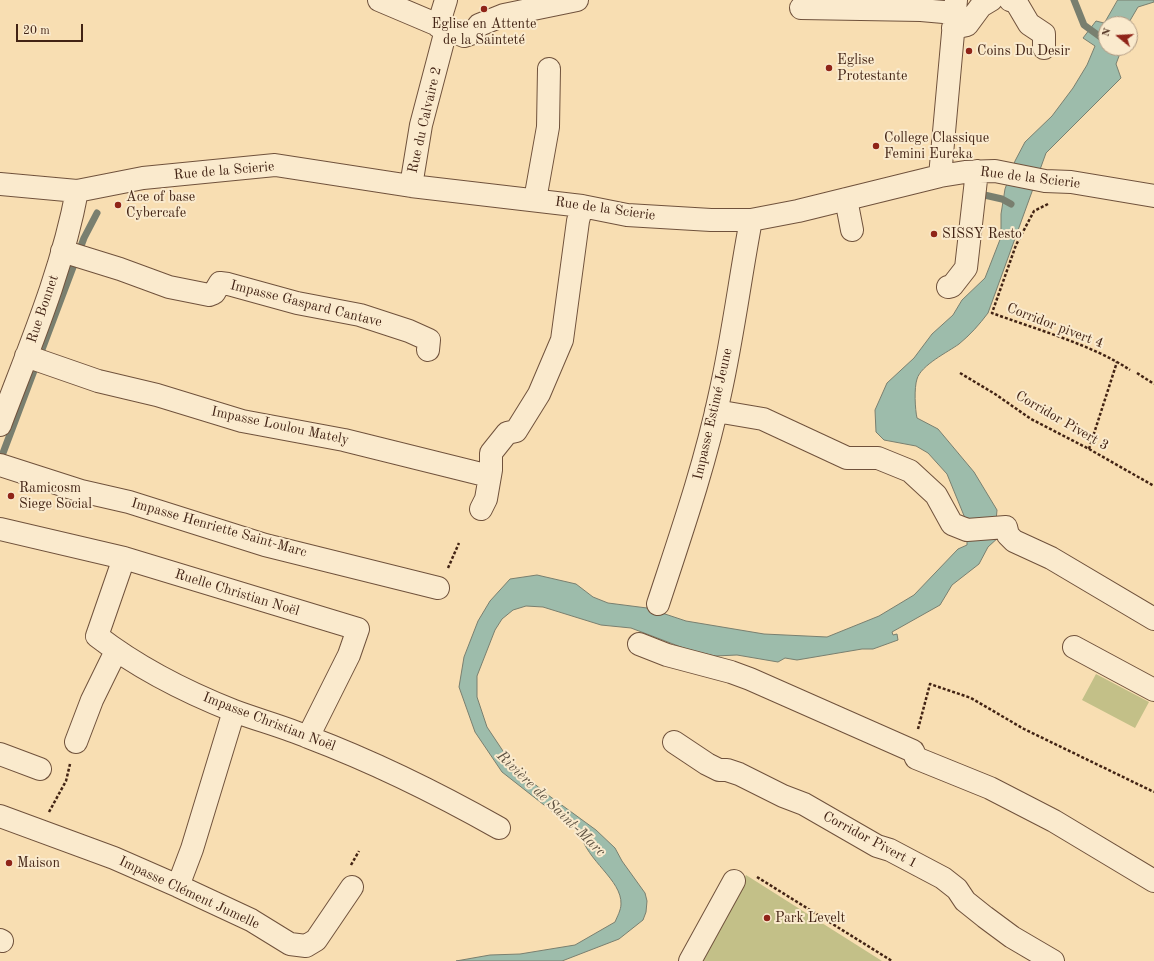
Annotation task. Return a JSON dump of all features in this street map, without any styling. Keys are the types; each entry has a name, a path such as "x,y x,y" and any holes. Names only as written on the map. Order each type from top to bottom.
{"street":[{"path":"378,0 464,36 473,33 480,25 504,15 577,0"},
{"name":"Rue du Calvaire 2","path":"411,186 421,125 442,28 446,0"},
{"path":"801,8 892,9 955,13 966,25 981,6 991,0"},
{"path":"1010,0 1016,2 1029,24 1044,34 1044,48"},
{"path":"940,176 955,13"},
{"path":"535,200 548,127 549,69"},
{"name":"Rue de la Scierie","path":"0,184 76,191 143,178 275,165 411,186 582,206 627,215 751,220 940,176 986,171 1045,181 1070,182 1154,196"},
{"path":"948,287 952,286 966,268 986,171"},
{"name":"Rue Bonnet","path":"0,425 34,359 47,302 74,254 71,222 76,191"},
{"path":"846,199 852,230"},
{"path":"481,509 486,499 490,452 507,433 516,431 539,394 562,340 578,221 582,206"},
{"name":"Impasse Estimé Jeune","path":"658,604 697,484 716,411 740,291 742,264 751,220"},
{"name":"Impasse Gaspard Cantave","path":"74,254 169,286 209,295 214,293 220,283 228,284 297,303 360,315 409,331 429,340 428,350"},
{"name":"Impasse Loulou Mately","path":"34,359 98,380 157,395 242,421 344,440 489,476"},
{"path":"716,411 763,419 847,458 878,458 910,471 936,495 952,524 967,530 1006,527 1008,535 1014,541 1051,558 1154,619"},
{"name":"Impasse Henriette Saint-Marc","path":"2,466 81,491 129,502 265,545 438,588"},
{"name":"Ruelle Christian Noël","path":"0,529 124,558 358,628 350,655 308,737"},
{"name":"Impasse Christian Noël","path":"124,558 96,636 116,651 142,668 234,711 308,737 389,770 459,805 499,828"},
{"path":"639,644 674,657 731,672 814,706 913,751 916,758 990,788 1054,821 1154,881"},
{"path":"1074,647 1154,690"},
{"path":"76,742 92,700 116,651"},
{"path":"178,886 192,849 234,711"},
{"name":"Corridor Pivert 1","path":"674,742 707,764 719,770 727,770 739,774 782,796 804,804 876,846 890,850 943,878 957,889 965,901 985,917 1012,937 1053,961"},
{"path":"0,754 40,768"},
{"name":"Impasse Clément Jumelle","path":"0,816 114,858 178,886 251,920 290,944 306,946 316,940 352,887"},
{"path":"690,961 734,881"}],"path":[{"name":"Corridor pivert 4","path":"1055,200 1034,210 1016,245 992,313 1118,362 1130,370"},
{"path":"1089,448 1118,362"},
{"path":"1137,373 1154,384"},
{"name":"Corridor Pivert 3","path":"960,374 1005,400 1031,419 1089,448 1154,486"},
{"path":"438,588 459,543"},
{"path":"916,736 930,684 971,698 1024,729 1154,792"},
{"path":"36,830 50,810 66,781 76,742"},
{"path":"734,881 740,874 746,872 753,874 892,961"}],"shaded area":[{"path":"1096,674 1149,702 1135,728 1082,700"},
{"name":"Park Levelt","path":"746,875 882,961 694,961"}],"water":[{"path":"1118,0 1154,0 1154,2 1138,7 1133,16 1108,16"},
{"name":"Rivière de Saint-Marc","path":"1096,21 1098,22 1098,56 1119,56 1116,64 1121,78 1046,153 988,313 963,341 935,359 924,369 917,379 915,388 917,418 938,429 974,472 997,510 996,521 1000,536 988,547 979,564 952,585 940,605 892,632 893,635 897,634 898,640 873,649 862,649 797,660 785,658 778,662 737,655 715,656 689,650 631,628 601,625 543,607 526,606 513,610 502,619 495,630 477,676 477,697 487,727 503,751 526,777 596,830 615,848 622,861 645,893 647,901 646,912 643,920 619,939 562,961 456,961 490,955 520,954 575,945 615,922 621,906 620,895 616,887 590,853 581,834 502,772 475,732 459,687 464,657 478,621 490,601 510,579 537,575 576,584 593,597 608,603 647,608 686,621 764,634 827,637 879,616 914,595 958,549 967,545 967,523 947,474 928,453 916,446 884,440 876,432 875,410 887,383 914,358 932,334 953,315 962,300 985,278 1001,237 1001,214 1005,189 1015,161 1025,142 1052,116 1073,88 1087,65 1095,46 1083,38"}],"waterway":[{"path":"1074,0 1084,25 1098,35"},
{"path":"980,194 1002,199 1011,204"},
{"path":"0,461 84,238 97,213"}],"place":[{"name":"Eglise en Attente de la Sainteté","path":"484,9"},
{"name":"Coins Du Desir","path":"969,51"},
{"name":"Eglise Protestante","path":"829,68"},
{"name":"College Classique Femini Eureka","path":"876,146"},
{"name":"Ace of base Cybercafe","path":"118,205"},
{"name":"SISSY Resto","path":"934,234"},
{"name":"Ramicosm Siege Social","path":"11,496"},
{"name":"Maison","path":"9,863"},
{"name":"Park Levelt","path":"767,918"}]}
